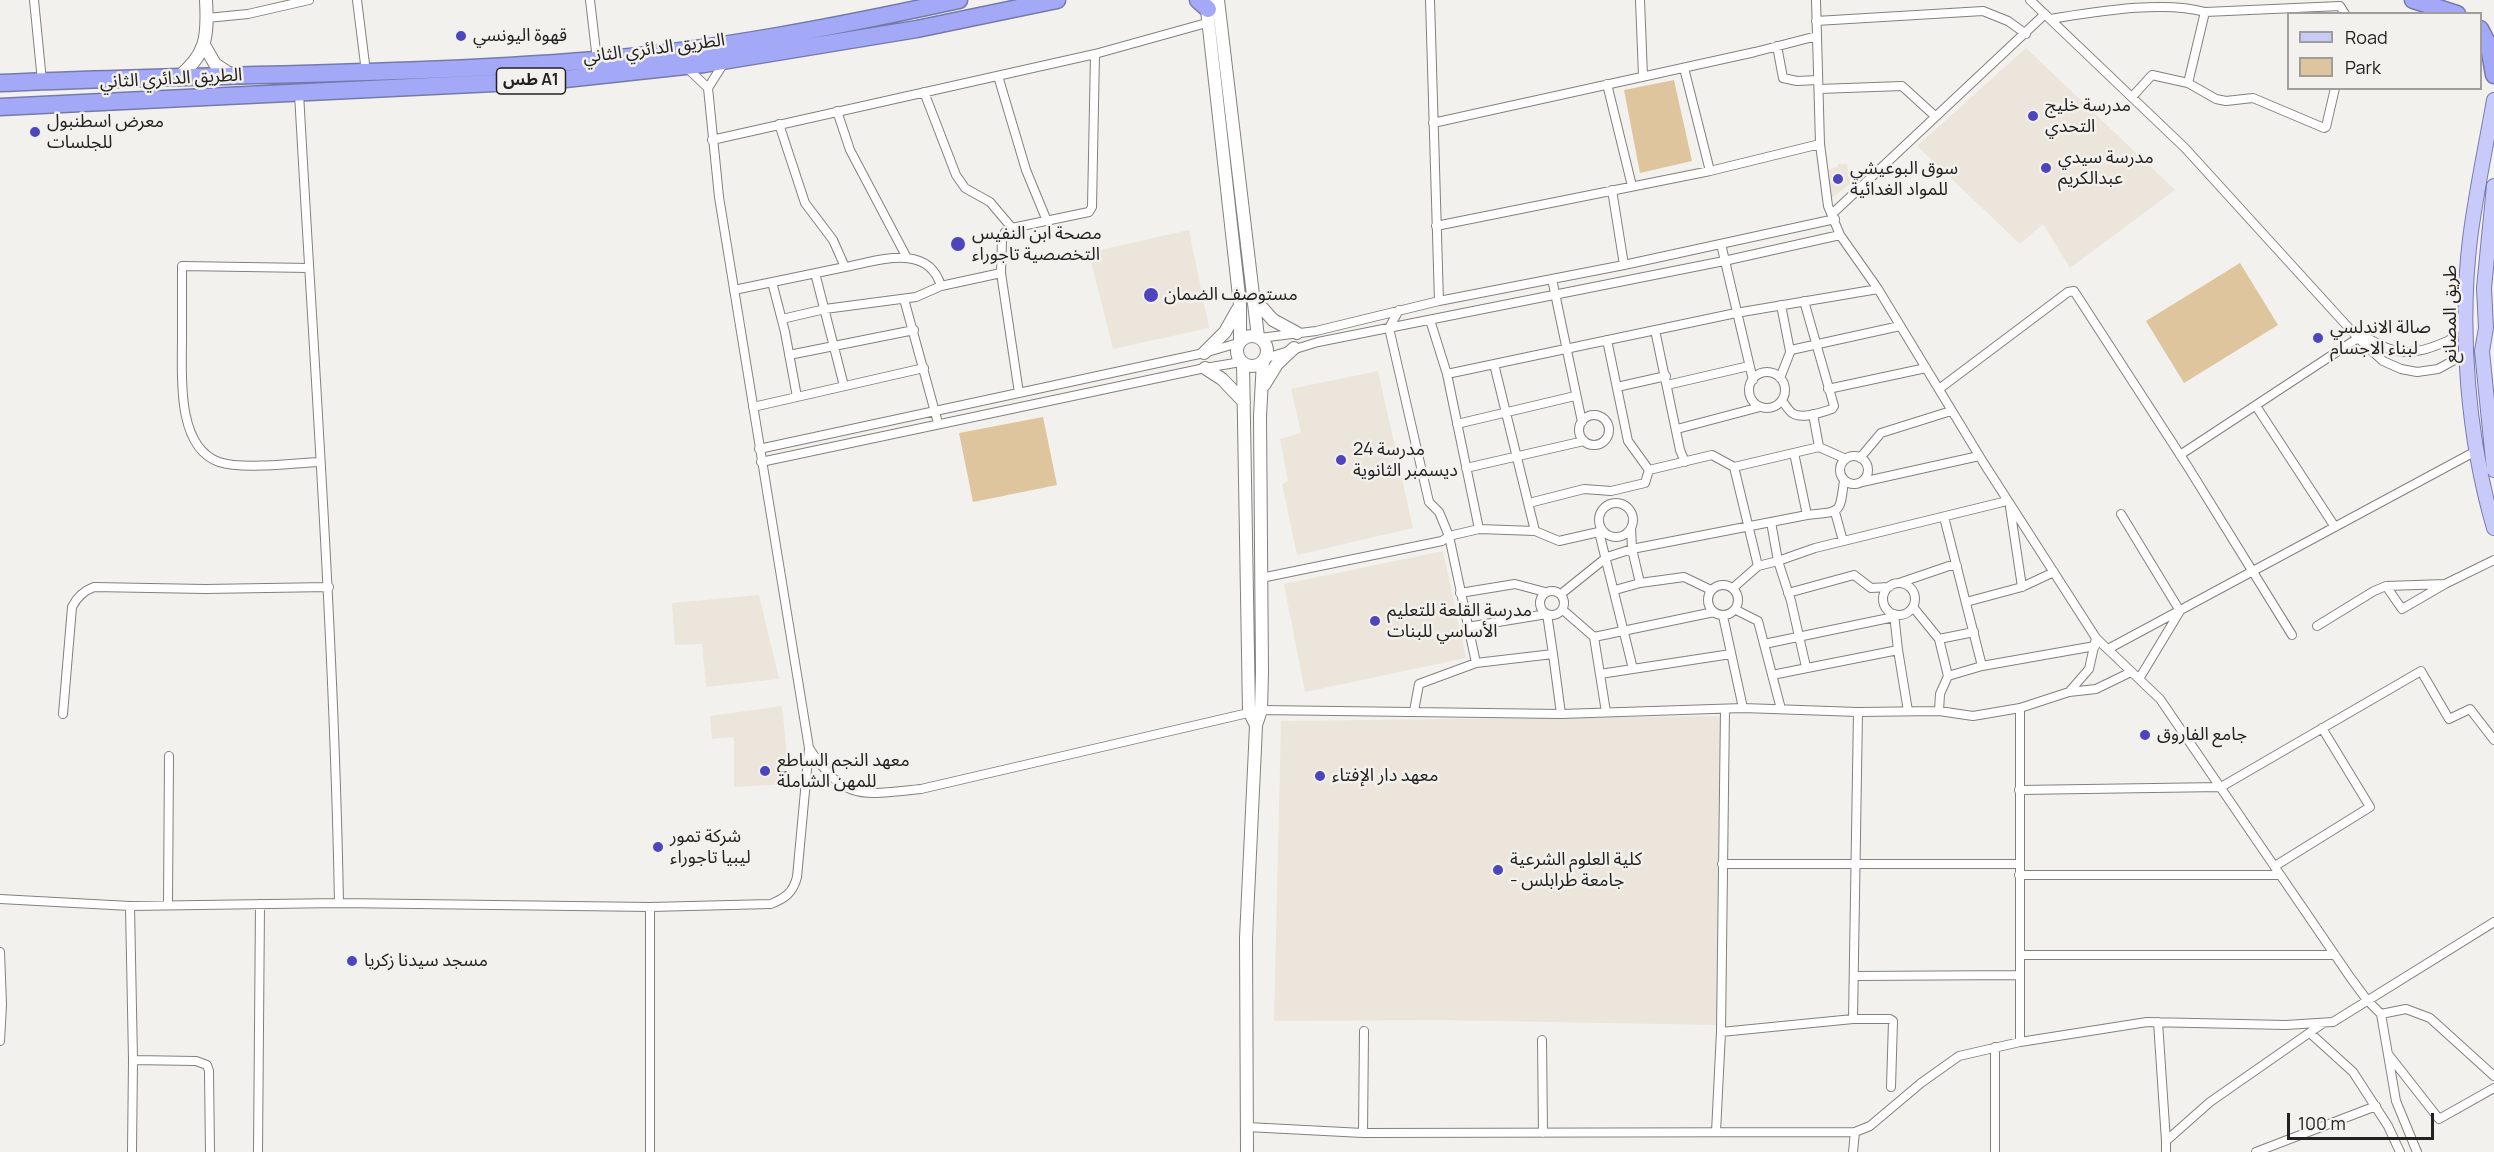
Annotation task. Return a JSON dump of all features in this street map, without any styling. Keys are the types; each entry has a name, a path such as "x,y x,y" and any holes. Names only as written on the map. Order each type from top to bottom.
{"highway":[{"name":"الطريق الدائري الثاني","path":"0,83 366,73 597,60 703,48 913,5 959,0"},
{"name":"الطريق الدائري الثاني","path":"0,107 556,80 725,61 917,29 1057,0"},
{"path":"2413,0 2451,12"},
{"path":"2482,31 2489,46 2494,75"}],"main road":[{"name":"طريق المصانع","path":"2494,100 2470,240 2466,307 2466,352 2476,451 2494,528"},
{"name":"طريق المصانع","path":"2494,186 2484,288 2490,323 2482,351 2494,470"}],"street":[{"path":"34,0 42,81"},
{"path":"176,78 193,66 204,45 206,0"},
{"path":"207,18 248,14 309,0"},
{"path":"357,0 366,73"},
{"path":"590,0 597,60"},
{"path":"1430,0 1439,302"},
{"path":"1640,0 1643,76"},
{"path":"1816,0 1820,144 1828,206 1840,235 1878,289 1979,456 2096,642 2108,649 2160,699 2335,955 2367,1000 2381,1014 2396,1101 2417,1152"},
{"path":"2030,0 2185,148 2358,338 2383,361 2401,369 2417,372 2438,369 2454,362 2466,352 2482,351"},
{"path":"759,449 1204,353 1239,341 1249,335 1259,337 1297,333 1721,244 1833,216 1935,116 2048,17 2176,5 2192,7 2205,12 2340,6 2344,12"},
{"path":"712,140 1095,54 1208,6"},
{"path":"1208,6 1259,337 1266,345 1261,392 1262,673 1255,710"},
{"path":"1208,6 1240,305 1239,341 1236,353 1242,363 1249,673 1256,725 1246,938 1247,1152"},
{"path":"1816,21 1983,11 2008,21 2026,34"},
{"path":"2188,83 2205,12"},
{"path":"1433,123 1684,68 1816,36"},
{"path":"204,45 215,63 235,77"},
{"path":"1777,46 1784,78 1818,85 1902,86 1935,116"},
{"path":"1019,393 1001,273 1002,239 1005,232 1012,228 1089,212 1092,207 1095,54"},
{"path":"0,899 130,906 339,903 650,907 771,904 786,897 794,888 797,877 809,748 759,449 712,140 708,88 725,61"},
{"path":"685,66 708,88"},
{"path":"1684,68 1710,171"},
{"path":"2132,98 2152,75 2188,83 2216,99 2226,101 2253,98 2324,128 2335,90"},
{"path":"998,76 1026,170 1047,221"},
{"path":"1607,84 1632,186"},
{"path":"924,92 965,188 990,202 1012,228"},
{"path":"299,93 329,587 336,743 339,903"},
{"path":"837,111 850,150 906,256"},
{"path":"779,124 805,203 833,240 845,267"},
{"path":"1436,226 1710,171 1820,144"},
{"path":"1612,190 1624,265"},
{"path":"762,462 1204,368 1242,363 1251,366 1294,348 1724,261 1840,235"},
{"path":"1721,244 1753,380 1749,392 1751,398 1760,406"},
{"path":"734,290 906,256 929,266 942,286"},
{"path":"309,268 182,266 182,394 186,417 193,436 205,454 219,462 243,465 320,462"},
{"path":"815,273 844,386"},
{"path":"782,319 825,309 916,297 942,286 1001,273"},
{"path":"1552,279 1582,422 1579,432 1584,441"},
{"path":"772,282 782,319 797,397"},
{"path":"1447,374 1736,313 1878,289"},
{"path":"1939,389 2068,292 2074,291 2292,635"},
{"path":"904,298 938,423"},
{"path":"1255,300 1273,320 1297,333"},
{"path":"1782,401 1794,414 1813,414 1833,408 1804,302"},
{"path":"1204,353 1226,332 1240,305"},
{"path":"1780,378 1790,351 1781,305"},
{"path":"2348,327 2383,347 2410,354 2450,340 2466,307"},
{"path":"1399,310 1389,328 1429,502 1439,512 1449,536 1476,663"},
{"path":"1430,320 1447,374 1479,529"},
{"path":"1790,351 1900,326"},
{"path":"789,355 914,330"},
{"path":"1655,330 1680,450 1685,462"},
{"path":"2180,455 2358,338"},
{"path":"1607,340 1628,441 1649,470"},
{"path":"1261,392 1271,373 1294,348"},
{"path":"1494,364 1535,531"},
{"path":"1617,387 1749,366"},
{"path":"753,407 924,368"},
{"path":"1204,368 1222,380 1244,402"},
{"path":"1828,389 1926,368"},
{"path":"1677,429 1760,406 1772,408 1782,401 1786,389 1775,374 1763,373 1753,380"},
{"path":"1102,375 1105,389"},
{"path":"1457,424 1575,396"},
{"path":"2256,406 2335,527"},
{"path":"1860,458 1881,433 1952,411"},
{"path":"1813,414 1819,447"},
{"path":"1466,468 1584,441 1598,444 1606,438 1609,430 1606,421 1598,416 1589,416 1582,422"},
{"path":"910,417 913,430"},
{"path":"1649,470 1712,455 1734,467 1819,447 1846,459 1860,458 1868,469 1862,482"},
{"path":"2108,649 2476,451"},
{"path":"1794,453 1807,515"},
{"path":"1844,480 1853,484 1979,456"},
{"path":"1561,594 1607,557 1632,549 1807,515 1835,512 1841,506 1844,480 1840,472 1846,459"},
{"path":"1734,467 1758,566"},
{"path":"1528,503 1584,489 1611,491 1645,483 1649,470"},
{"path":"1611,491 1612,504"},
{"path":"1733,588 1758,566 1802,552 2008,502"},
{"path":"2008,502 2022,587"},
{"path":"1633,669 1599,522 1601,513 1612,504 1622,505 1629,510 1633,519 1632,549 1640,583"},
{"path":"1835,512 1843,541"},
{"path":"2121,514 2180,611"},
{"path":"1944,516 1982,666"},
{"path":"1771,522 1778,561 1806,667"},
{"path":"1261,578 1442,541 1449,536 1479,529 1535,531 1559,540 1601,531 1620,537 1631,528"},
{"path":"2386,586 2402,609 2445,584 2494,560"},
{"path":"1788,593 1854,575 1871,588 1889,587 1949,566 1957,566"},
{"path":"1966,602 2022,587 2054,573"},
{"path":"1615,590 1640,583 1684,577 1712,590"},
{"path":"1764,644 1904,614 1914,602 1913,591 1899,583"},
{"path":"1460,592 1515,584 1545,592 1553,590 1561,594 1565,602 1563,610 1556,615 1547,614 1467,627"},
{"path":"2317,626 2386,586 2445,584"},
{"path":"1736,610 1739,596 1733,588 1720,585 1712,590 1708,604 1714,612 1723,616 1736,610 1756,618 1781,709"},
{"path":"63,714 72,607 77,597 94,586 205,589 329,587"},
{"path":"1889,587 1885,591 1883,602 1894,615 1908,711"},
{"path":"1545,592 1540,604 1547,614 1561,714"},
{"path":"1912,607 1939,639 1948,676 1940,694 1939,711"},
{"path":"1563,610 1594,637 1606,712"},
{"path":"2139,679 2180,611"},
{"path":"1594,637 1714,612"},
{"path":"1723,616 1743,708"},
{"path":"1939,639 1974,632"},
{"path":"1948,676 1982,666 2096,642"},
{"path":"2068,692 2089,669 2096,642"},
{"path":"1772,675 1898,650"},
{"path":"1414,711 1419,684 1476,663 1553,654"},
{"path":"1600,674 1731,654"},
{"path":"2019,790 2221,787 2421,670 2449,719 2470,709 2494,740"},
{"path":"809,748 826,773 847,788 868,794 921,789 1255,710 1561,714 1743,708 1858,712 1939,711 1973,716 2020,708 2068,692 2096,689 2132,672"},
{"path":"1249,673 1262,673"},
{"path":"2020,708 2020,1042"},
{"path":"1716,1132 1721,1032 1725,709"},
{"path":"1853,1019 1858,712"},
{"path":"2275,866 2370,807 2322,728"},
{"path":"168,904 169,756"},
{"path":"1722,864 2019,864"},
{"path":"2019,875 2280,875"},
{"path":"258,1152 260,904"},
{"path":"130,906 132,1152"},
{"path":"650,907 650,1152"},
{"path":"2166,1141 2210,1102 2323,1024 2346,1016 2367,1000 2494,922"},
{"path":"0,952 0,1041"},
{"path":"2019,955 2335,955"},
{"path":"1854,976 2020,975"},
{"path":"2381,1014 2406,1009 2430,1018 2494,1076"},
{"path":"1721,1032 1853,1019 1890,1019 1893,1021 1891,1087"},
{"path":"1247,1126 1363,1133 1855,1132 1870,1126 1921,1083 1959,1056 1995,1047 2157,1022 2323,1024"},
{"path":"2157,1022 2166,1152"},
{"path":"1363,1133 1364,1031"},
{"path":"2310,1033 2353,1072 2376,1106 2400,1152"},
{"path":"1542,1040 1543,1132"},
{"path":"1995,1047 1995,1152"},
{"path":"2388,1053 2439,1119 2494,1088"},
{"path":"133,1060 196,1061 207,1065 210,1152"},
{"path":"2256,1152 2376,1106"},
{"path":"1853,1152 1855,1132"}],"shaded area":[{"name":"مدرسة سيدي عبدالكريم","path":"2026,48 2175,190 2070,268 2043,224 2020,244 1917,146"},
{"name":"سوق البوعيشي للمواد الغدائية","path":"1838,164 1847,164 1851,183 1832,198 1825,170 1838,167"},
{"name":"مستوصف الضمان","path":"1189,230 1209,328 1113,349 1091,262 1091,252"},
{"name":"مدرسة 24 ديسمبر الثانوية","path":"1378,371 1413,528 1297,555 1282,484 1288,481 1280,439 1301,433 1291,389"},
{"name":"مدرسة القلعة للتعليم الأساسي للبنات","path":"1443,551 1466,658 1305,692 1284,584"},
{"path":"759,595 779,679 706,687 702,644 675,645 672,603"},
{"path":"782,706 790,784 734,787 734,737 712,739 710,716"},
{"name":"كلية العلوم الشرعية - جامعة طرابلس","path":"1721,716 1718,1025 1439,1020 1274,1021 1281,721"}],"green space":[{"path":"1674,80 1692,161 1640,173 1624,90"},
{"path":"2240,263 2278,325 2184,383 2146,321"},
{"path":"1043,417 1057,485 973,502 959,433"}],"place":[{"name":"قهوة اليونسي","path":"461,36"},
{"name":"مدرسة خليج التحدي","path":"2033,116"},
{"name":"معرض اسطنبول للجلسات","path":"35,132"},
{"name":"مدرسة سيدي عبدالكريم","path":"2046,168"},
{"name":"سوق البوعيشي للمواد الغدائية","path":"1838,179"},
{"name":"مصحة ابن النفيس التخصصية تاجوراء","path":"958,244"},
{"name":"مستوصف الضمان","path":"1151,295"},
{"name":"صالة الاندلسي لبناء الاجسام","path":"2318,338"},
{"name":"مدرسة 24 ديسمبر الثانوية","path":"1341,460"},
{"name":"مدرسة القلعة للتعليم الأساسي للبنات","path":"1375,621"},
{"name":"جامع الفاروق","path":"2145,735"},
{"name":"معهد النجم الساطع للمهن الشاملة","path":"765,771"},
{"name":"معهد دار الإفتاء","path":"1320,776"},
{"name":"شركة تمور ليبيا تاجوراء","path":"658,847"},
{"name":"كلية العلوم الشرعية - جامعة طرابلس","path":"1498,870"},
{"name":"مسجد سيدنا زكريا","path":"352,961"}]}
